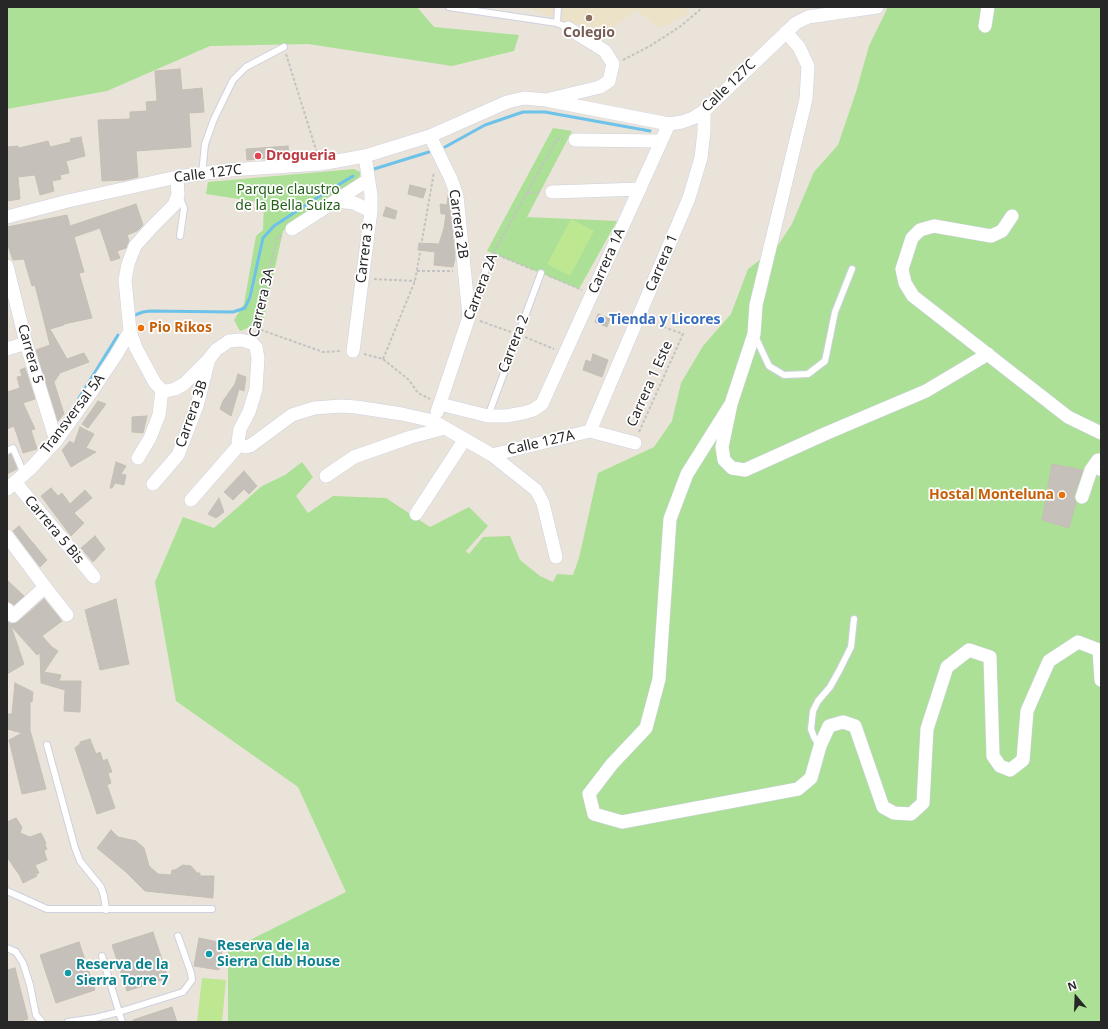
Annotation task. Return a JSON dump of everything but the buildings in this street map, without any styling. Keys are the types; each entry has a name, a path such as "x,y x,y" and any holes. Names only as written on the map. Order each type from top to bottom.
{"street":[{"name":"Calle 127C","path":"7,217 68,201 177,177 267,167 320,164 365,156 430,136 507,102 524,98 546,100 669,124 693,118 704,111 796,23 808,17 877,7"},
{"path":"985,26 988,7"},
{"path":"563,25 605,51 613,64"},
{"path":"786,32 799,47 808,66 806,99 756,305 754,334 731,404 722,447 724,460 732,468 745,470 926,391 988,354"},
{"name":"Calle 127C","path":"546,100 600,87 609,80 613,64"},
{"name":"Carrera 1","path":"590,432 689,198 700,158 704,131 704,111"},
{"name":"Carrera 1A","path":"488,416 506,416 524,413 534,410 542,404 669,124"},
{"name":"Carrera 2B","path":"430,136 457,196 469,317"},
{"path":"575,140 661,141"},
{"name":"Carrera 3","path":"353,351 371,210 371,195 365,156"},
{"path":"177,177 178,195 174,205 136,246 128,264 125,280 130,332 136,348 155,383 162,390 166,391 179,387 209,360 216,350 229,342 240,340 252,343"},
{"path":"292,229 368,180"},
{"path":"552,192 640,189"},
{"path":"336,201 354,203 371,210"},
{"path":"1012,216 1002,232 991,236 934,226 920,230 912,238 902,269 905,283 913,296 1068,417 1101,433"},
{"name":"Carrera 5","path":"7,266 26,344 56,441"},
{"name":"Carrera 2A","path":"433,421 469,317"},
{"name":"Transversal 5A","path":"15,482 56,441 92,391 130,332"},
{"name":"Carrera 3A","path":"240,444 238,441 240,429 249,412 256,389 258,352 252,343"},
{"path":"7,349 26,344"},
{"name":"Carrera 3B","path":"153,484 178,455 197,406 209,360"},
{"path":"138,458 150,438 159,415 162,390"},
{"path":"440,404 488,416"},
{"path":"731,404 687,474 670,519 659,679 646,728 612,764 589,794 594,814 622,822 798,789 811,778 820,746 829,726 842,722 855,726 883,807 894,813 911,814 923,803 927,728 947,667 969,650 990,656 993,756 1000,766 1010,770 1023,760 1027,711 1049,661 1078,642 1099,650 1101,680"},
{"path":"191,500 240,444 245,447 250,446 292,415 314,408 341,406 402,414 433,421 465,439 492,455 536,490 543,503 556,558"},
{"path":"326,476 354,457 411,437 445,428"},
{"path":"590,432 635,443"},
{"name":"Calle 127A","path":"492,455 590,432"},
{"path":"416,514 465,439"},
{"path":"1082,497 1096,471 1098,460 1101,460"},
{"name":"Carrera 5 Bis","path":"15,482 94,577"},
{"path":"7,536 67,615"},
{"path":"10,612 45,588"}],"lane":[{"path":"449,7 563,25 558,7"},
{"path":"202,174 205,144 214,119 233,80 246,66 284,47"},
{"path":"178,195 184,208 180,236"},
{"name":"Carrera 2A","path":"469,317 488,264"},
{"path":"754,334 769,366 784,375 808,374 825,361 835,312 852,269"},
{"name":"Carrera 2","path":"488,416 541,273"},
{"path":"10,450 15,482"},
{"path":"820,746 811,729 813,711 818,701 830,687 850,647 854,619"},
{"path":"47,745 75,848 80,861 102,888 106,910"},
{"path":"7,891 47,909 212,909"},
{"path":"68,1022 95,1018 119,1012 183,992 192,980 178,936"},
{"path":"7,948 16,952 23,963 30,985 38,1022"},
{"path":"102,956 122,1022"},
{"path":"36,1015 42,1022"}],"path":[{"path":"613,64 650,46 681,26 703,7"},
{"path":"284,47 320,164"},
{"name":"Carrera 2A","path":"488,264 557,139"},
{"path":"383,359 415,281 434,173 444,165"},
{"name":"Carrera 3A","path":"252,343 277,238 292,229"},
{"path":"417,271 464,271"},
{"path":"362,278 415,281"},
{"name":"Carrera 1 Este","path":"635,443 683,334 638,317"}],"shaded area":[{"name":"Colegio","path":"506,7 686,7 689,14 659,28 636,10 610,30 565,22 531,9"}],"green space":[{"path":"7,7 417,7 434,27 519,35 514,51 452,66 308,44 210,46 107,91 7,109"},
{"path":"886,7 1101,7 1101,1022 228,1022 228,951 346,892 298,787 176,701 155,582 183,517 214,528 262,486 285,475 302,462 313,477 296,496 308,513 333,496 386,498 430,527 469,507 488,526 466,551 469,554 483,537 510,536 520,560 540,576 553,582 557,574 573,575 579,558 598,473 654,447 672,421 681,383 703,346 731,314 748,269 777,247 792,224 814,172 838,145 856,92 869,46 887,9"},
{"path":"553,128 572,131 527,217 617,221 579,289 487,251"},
{"name":"Parque claustro de la Bella Suiza","path":"354,169 360,172 360,176 357,181 283,231 263,322 240,331 234,320 244,304 256,236 263,230 264,203 206,194 208,182"},
{"path":"571,219 594,231 570,276 547,264"},
{"path":"202,978 226,980 222,1022 197,1022"}],"waterway":[{"path":"445,147 485,125 523,112 545,112 650,131"},
{"path":"374,169 429,152"},
{"path":"135,315 150,311 233,312 245,308 250,297 263,238 274,226 353,176"},
{"path":"79,398 118,335"}],"place":[{"name":"Colegio","path":"589,18"},
{"name":"Drogueria","path":"258,156"},
{"name":"Tienda y Licores","path":"601,320"},
{"name":"Pio Rikos","path":"141,328"},
{"name":"Hostal Monteluna","path":"1062,495"},
{"name":"Reserva de la Sierra Club House","path":"209,954"},
{"name":"Reserva de la Sierra Torre 7","path":"68,973"}]}
